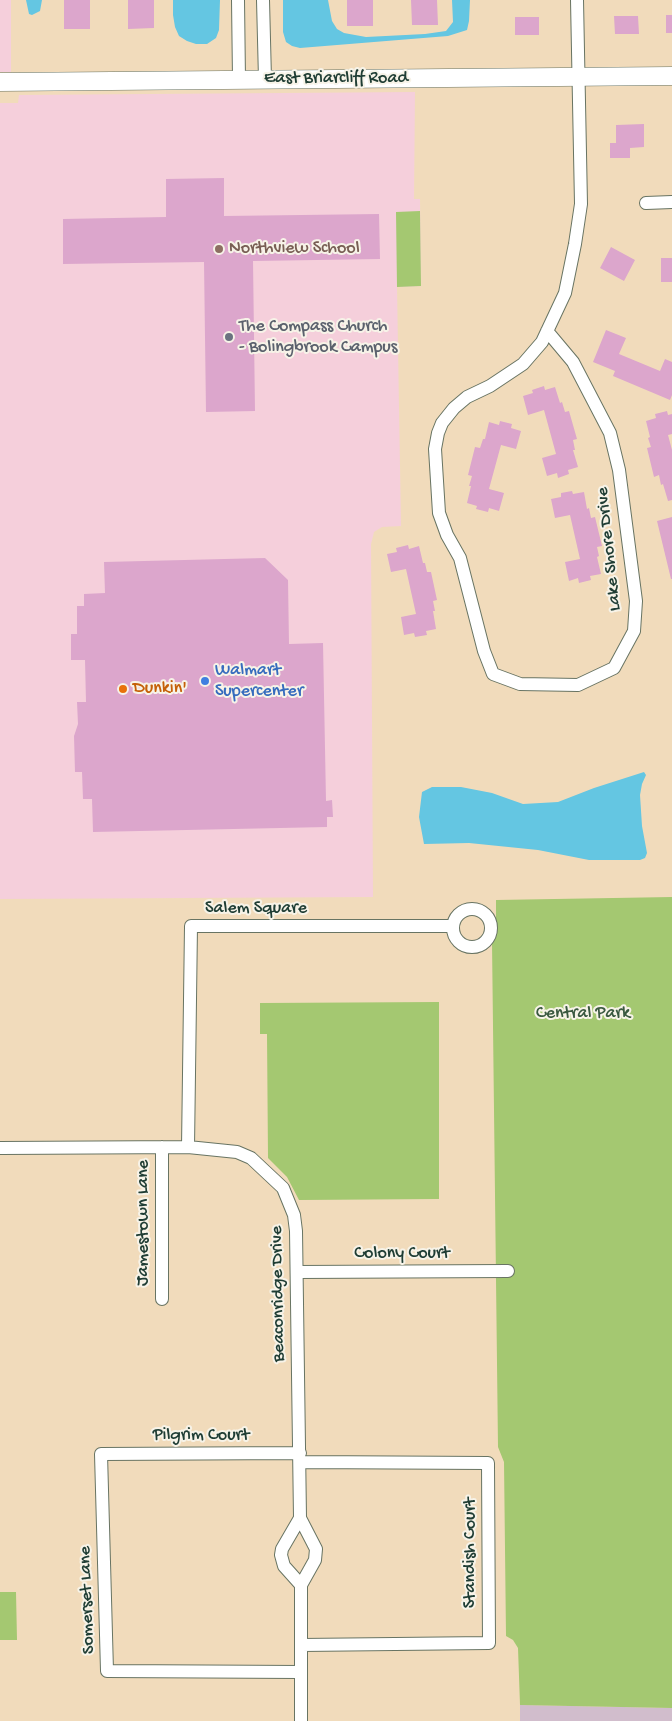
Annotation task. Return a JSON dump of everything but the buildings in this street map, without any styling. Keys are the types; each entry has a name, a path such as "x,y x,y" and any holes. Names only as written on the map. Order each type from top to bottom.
{"street":[{"path":"238,0 239,80"},
{"path":"263,0 265,79"},
{"name":"Lake Shore Drive","path":"547,332 573,362 610,433 619,470 636,601 634,631 614,668 578,685 520,684 493,674 484,651 460,558 447,535 439,513 436,486 436,441 448,414 460,402 490,386 523,364 542,342 565,293 581,204 577,0"},
{"name":"East Briarcliff Road","path":"0,82 672,76"},
{"path":"646,203 672,202"},
{"name":"Salem Square","path":"188,1147 191,926 453,926"},
{"name":"Jamestown Lane","path":"162,1147 162,1299"},
{"name":"Beaconridge Drive","path":"0,1148 188,1147 236,1152 250,1158 280,1184 294,1215 297,1272 300,1518 316,1549 315,1560 301,1585 301,1721"},
{"name":"Colony Court","path":"297,1272 508,1271"},
{"name":"Pilgrim Court","path":"101,1454 300,1458"},
{"name":"Somerset Lane","path":"101,1454 107,1671 302,1672"},
{"name":"Standish Court","path":"300,1458 488,1463 489,1643 301,1645"},
{"path":"300,1518 282,1549 281,1555 284,1566 301,1585"}],"shaded area":[{"path":"0,0 11,0 11,72 0,72"},
{"path":"415,92 414,199 420,199 421,286 397,287 401,526 382,527 374,532 371,544 373,897 0,899 0,103 18,103 19,95"},
{"path":"520,1705 672,1708 672,1721 520,1721"}],"green space":[{"path":"420,211 421,286 397,287 396,212"},
{"name":"Central Park","path":"672,897 672,1708 520,1705 518,1648 513,1640 506,1636 504,1462 498,1447 492,942 496,937 496,900"},
{"path":"439,1002 439,1199 299,1200 287,1177 268,1158 267,1034 260,1034 260,1003"},
{"path":"0,1592 16,1592 17,1640 0,1640"}],"water":[{"path":"26,0 42,0 40,11 32,15 29,14"},
{"path":"173,0 220,0 219,30 216,38 207,44 196,44 179,36 173,15"},
{"path":"283,0 328,0 332,21 337,29 344,33 366,37 446,31 453,22 452,0 470,0 469,21 467,30 448,36 300,48 286,42 283,32"},
{"path":"644,772 646,775 640,795 642,826 647,853 645,858 640,860 589,860 538,850 469,843 424,844 419,817 422,792 432,787 461,787 492,793 523,804 558,802"}],"place":[{"name":"Northview School","path":"219,249"},
{"name":"The Compass Church - Bolingbrook Campus","path":"229,337"},
{"name":"Walmart Supercenter","path":"205,681"},
{"name":"Dunkin'","path":"123,689"}]}
